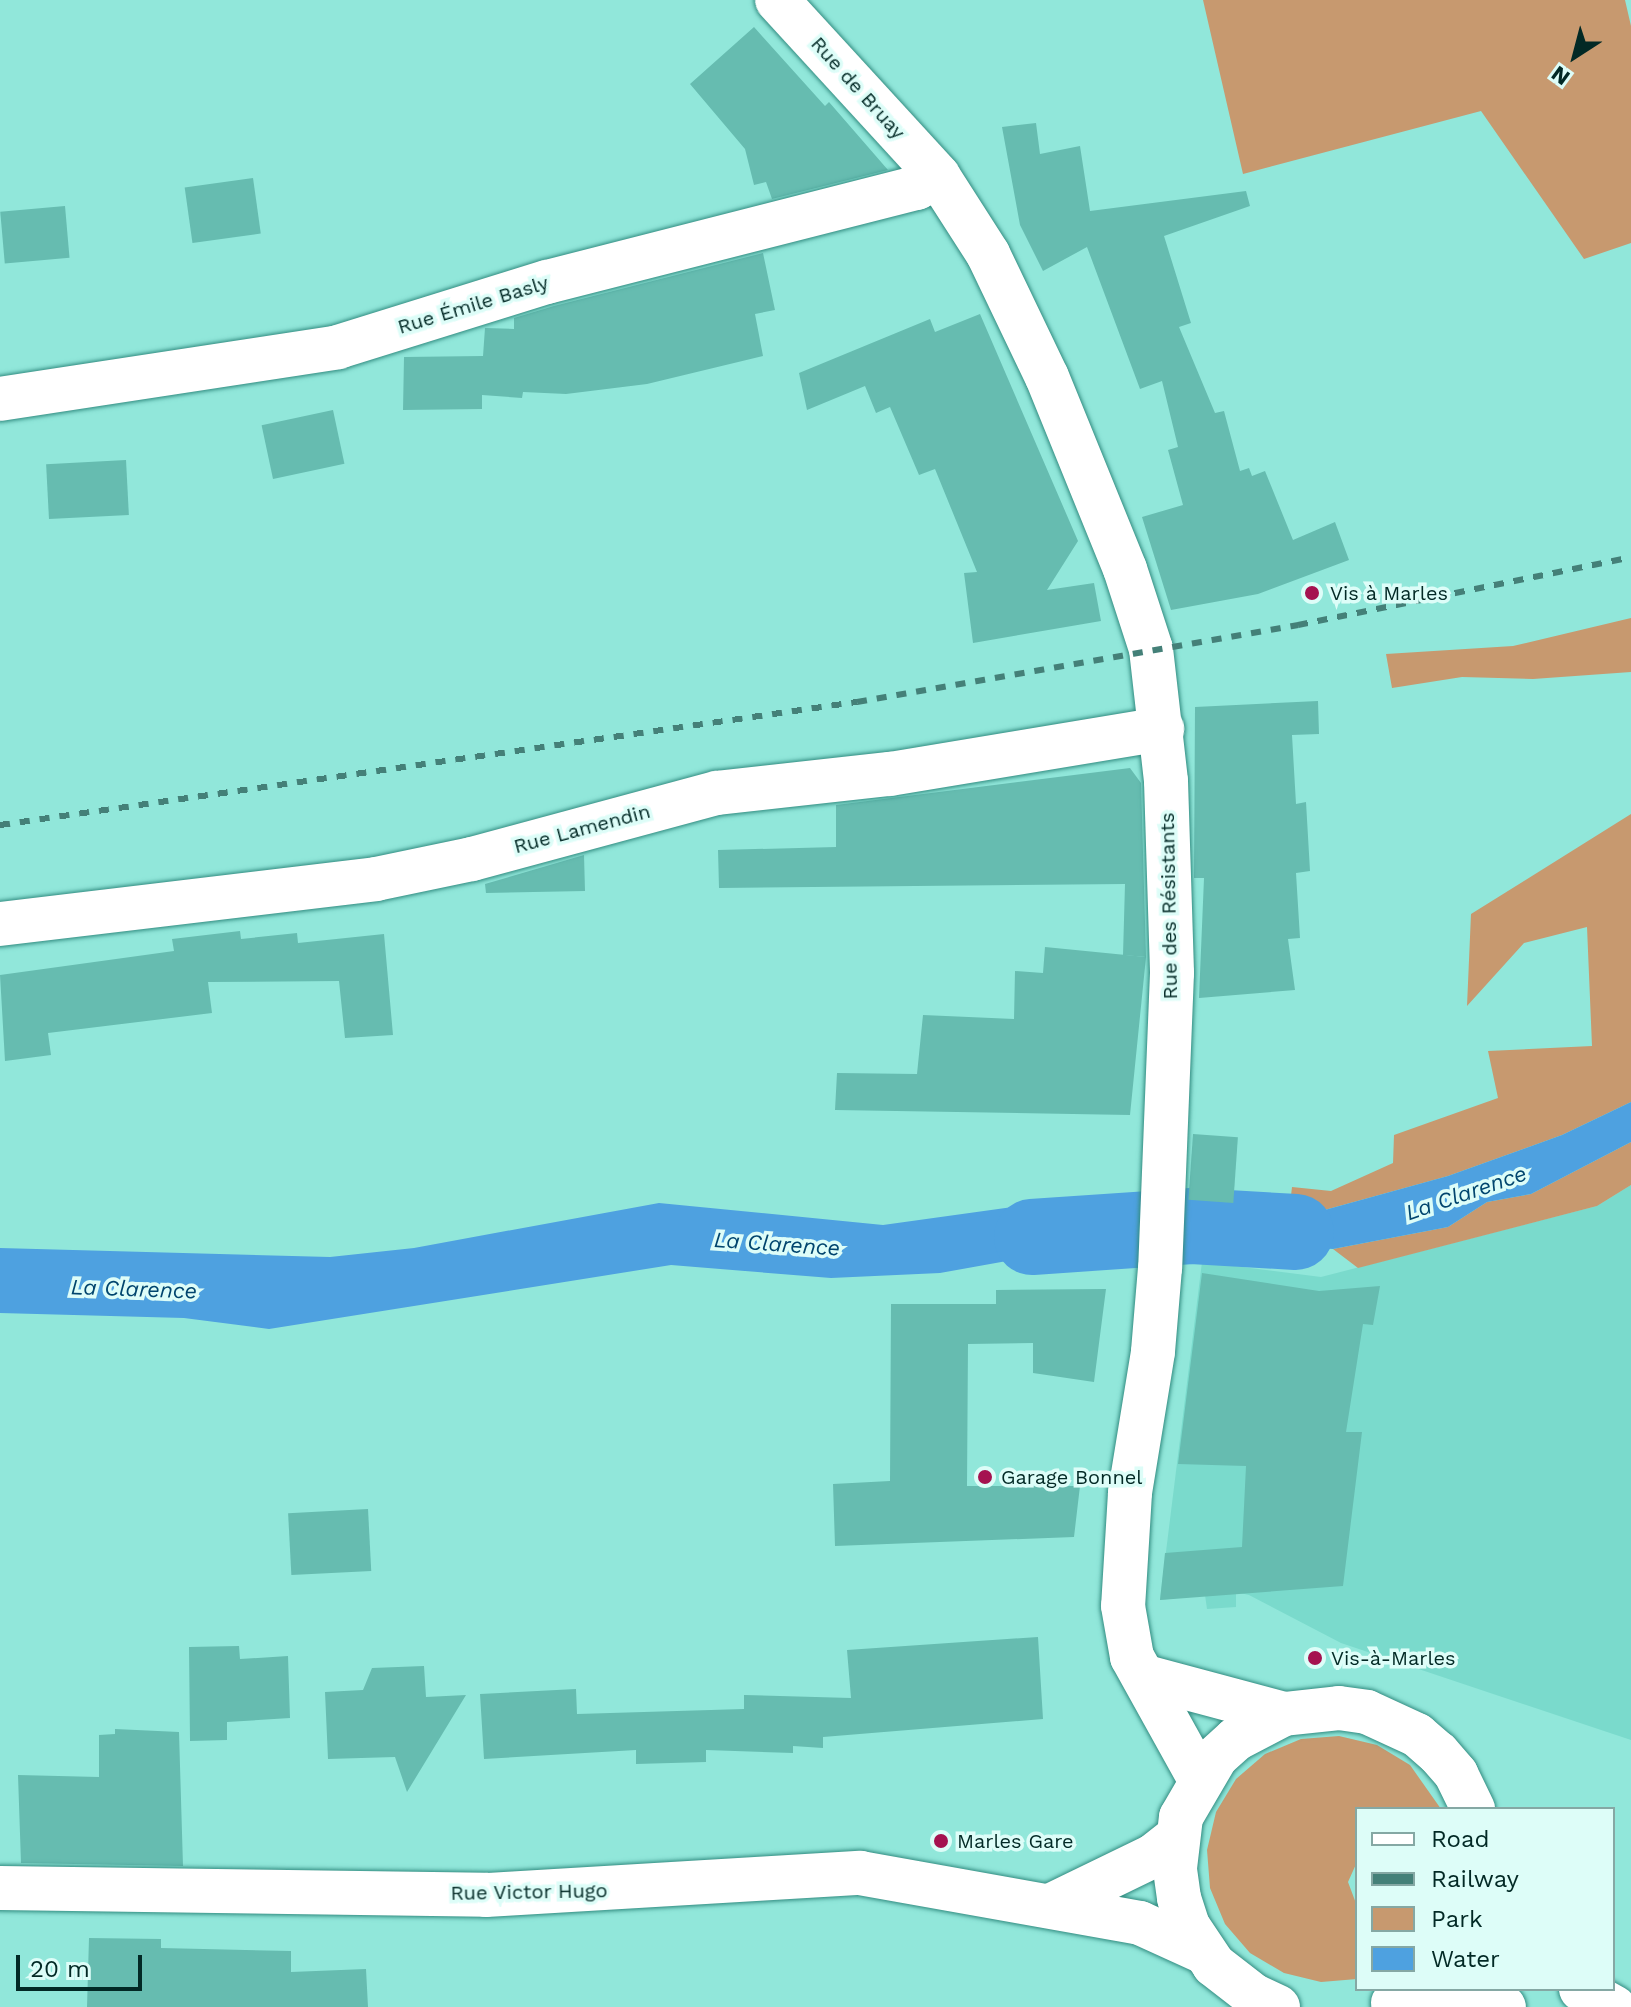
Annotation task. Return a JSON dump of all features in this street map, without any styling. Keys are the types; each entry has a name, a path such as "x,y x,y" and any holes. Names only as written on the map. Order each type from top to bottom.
{"main road":[{"name":"Rue de Bruay","path":"777,0 938,176"},
{"name":"Rue Émile Basly","path":"0,399 338,347 547,282 917,188 938,176"},
{"name":"Rue des Résistants","path":"938,176 988,254 1047,377 1103,513 1143,619 1162,729 1172,973 1160,1268 1124,1566 1129,1642 1199,1778"},
{"name":"Rue Lamendin","path":"0,924 376,879 472,859 717,793 890,774 1162,729"},
{"path":"1146,1677 1284,1714 1339,1708 1392,1722 1438,1753 1456,1774 1472,1807"},
{"path":"1224,1978 1179,1898 1176,1838 1199,1778 1236,1739 1284,1714"},
{"path":"1054,1904 1153,1856 1176,1838"},
{"name":"Rue Victor Hugo","path":"0,1888 486,1895 860,1873 1054,1904 1140,1923 1224,1978 1278,2007"},
{"path":"1585,1991 1614,2007"},
{"path":"1397,2000 1504,2007"}],"shaded area":[{"path":"1631,1185 1631,1740 1341,1643 1249,1595 1236,1592 1236,1607 1207,1609 1205,1595 1160,1600 1202,1262 1321,1277 1597,1206"}],"green space":[{"path":"1203,0 1625,0 1631,26 1631,243 1584,259 1481,111 1243,174"},
{"path":"1631,618 1631,672 1533,679 1462,677 1392,688 1386,654 1513,646"},
{"path":"1631,814 1631,1102 1562,1135 1448,1176 1321,1211 1289,1213 1292,1187 1331,1191 1393,1163 1394,1135 1498,1098 1488,1051 1592,1046 1587,927 1524,943 1467,1006 1471,914"},
{"path":"1631,1142 1631,1185 1597,1206 1358,1268 1333,1249 1448,1227 1487,1202 1531,1194"},
{"path":"1339,1736 1377,1745 1410,1765 1440,1807 1355,1807 1355,1866 1348,1882 1355,1901 1355,1979 1321,1982 1284,1973 1250,1953 1225,1924 1210,1888 1207,1850 1216,1812 1236,1779 1265,1754 1301,1739"}],"water":[{"path":"1631,1102 1631,1142 1531,1194 1487,1202 1448,1227 1333,1249 1191,1239 1190,1200 1289,1213 1321,1211 1448,1176 1562,1135"},
{"path":"1135,1200 1133,1246 1107,1243 940,1273 831,1278 671,1265 269,1329 184,1318 0,1313 0,1248 330,1257 414,1248 659,1203 883,1225 1034,1204"}],"building":[{"path":"754,27 825,106 829,102 888,170 772,199 766,182 754,185 745,149 690,84"},
{"path":"1036,123 1040,154 1080,146 1090,211 1246,191 1250,206 1164,236 1191,323 1179,327 1215,413 1224,411 1240,471 1249,468 1252,476 1265,471 1293,540 1335,522 1349,560 1258,594 1171,610 1142,517 1183,505 1168,450 1178,447 1162,381 1140,389 1087,247 1043,271 1020,225 1002,127"},
{"path":"253,178 261,233 192,243 185,188"},
{"path":"65,206 70,258 5,263 0,212"},
{"path":"763,253 775,310 755,314 763,356 647,384 566,394 523,392 522,398 482,395 482,409 403,410 404,357 483,356 485,328 514,329 514,318"},
{"path":"980,314 1078,541 1047,590 1094,583 1101,621 973,643 964,573 977,572 935,469 919,475 890,407 876,413 865,386 807,410 799,373 930,319 935,332"},
{"path":"333,410 344,464 273,479 262,425"},
{"path":"126,460 129,515 49,519 46,464"},
{"path":"1318,701 1319,734 1292,735 1296,804 1306,802 1310,871 1296,873 1300,938 1288,939 1295,990 1199,998 1204,878 1194,878 1195,707"},
{"path":"1130,768 1141,783 1146,957 1123,955 1125,884 719,888 718,850 836,847 836,805"},
{"path":"584,855 585,891 486,893 485,884"},
{"path":"240,931 241,939 297,933 298,943 384,934 393,1035 345,1038 339,981 208,982 212,1013 48,1033 51,1055 5,1061 0,975 174,951 172,939"},
{"path":"1045,947 1146,957 1130,1115 835,1110 837,1073 917,1074 923,1015 1014,1019 1015,971 1043,973"},
{"path":"1193,1134 1238,1137 1233,1203 1188,1200"},
{"path":"1202,1273 1319,1291 1380,1286 1373,1325 1363,1324 1346,1432 1362,1432 1343,1586 1160,1600 1165,1553 1242,1547 1246,1466 1178,1464"},
{"path":"1106,1289 1094,1382 1033,1373 1033,1343 968,1344 967,1486 1080,1486 1074,1537 835,1546 833,1484 890,1481 891,1304 996,1304 996,1290"},
{"path":"368,1509 371,1571 291,1575 288,1513"},
{"path":"1038,1637 1043,1719 823,1737 823,1748 793,1746 793,1753 706,1750 706,1762 636,1764 636,1750 484,1759 480,1694 576,1689 577,1714 744,1709 744,1695 851,1698 847,1650"},
{"path":"239,1646 240,1659 288,1656 290,1718 227,1722 227,1740 190,1741 189,1647"},
{"path":"424,1666 426,1697 466,1695 407,1792 395,1757 328,1759 325,1692 363,1690 372,1668"},
{"path":"115,1729 179,1732 183,1866 21,1863 18,1775 99,1777 99,1735 115,1734"},
{"path":"89,1938 161,1939 161,1948 291,1951 291,1972 366,1969 368,2007 87,2007"}],"waterway":[{"name":"La Clarence","path":"1032,1237 1192,1226 1296,1232"}],"railway":[{"path":"0,825 857,702 1298,625 1631,557"}],"place":[{"name":"Vis à Marles","path":"1312,593"},
{"name":"Garage Bonnel","path":"985,1477"},
{"name":"Vis-à-Marles","path":"1315,1658"},
{"name":"Marles Gare","path":"941,1841"}]}
